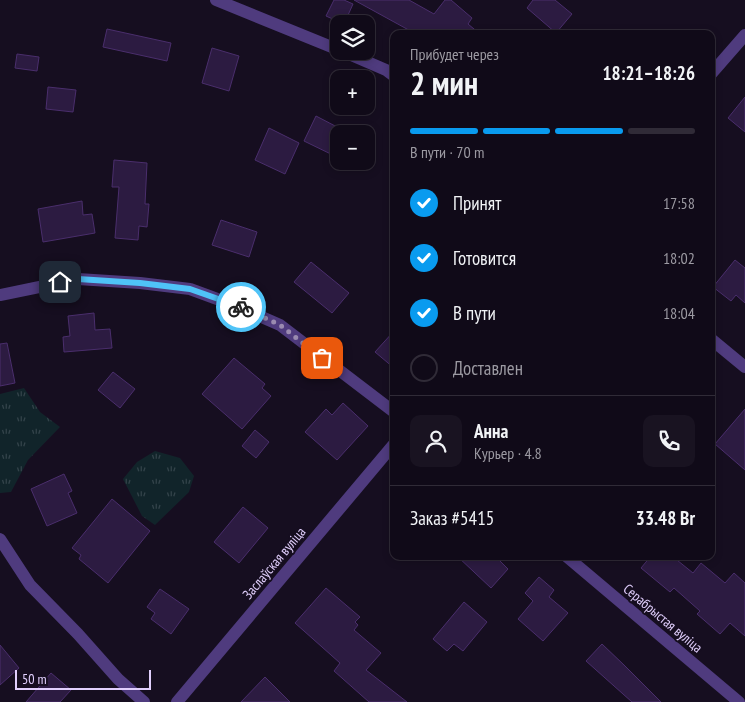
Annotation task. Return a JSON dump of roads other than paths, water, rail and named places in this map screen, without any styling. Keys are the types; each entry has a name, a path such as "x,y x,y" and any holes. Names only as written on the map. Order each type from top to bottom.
{"street":[{"path":"216,0 330,47"},
{"path":"715,69 745,35"},
{"path":"362,60 390,73"},
{"path":"0,295 78,279 140,283 190,289 239,306 280,325 390,409"},
{"path":"715,341 745,367"},
{"name":"Заслаўская вуліца","path":"177,702 390,449"},
{"path":"0,540 30,585 78,634 118,679 144,702"},
{"name":"Серабрыстая вуліца","path":"571,560 739,702"}]}
